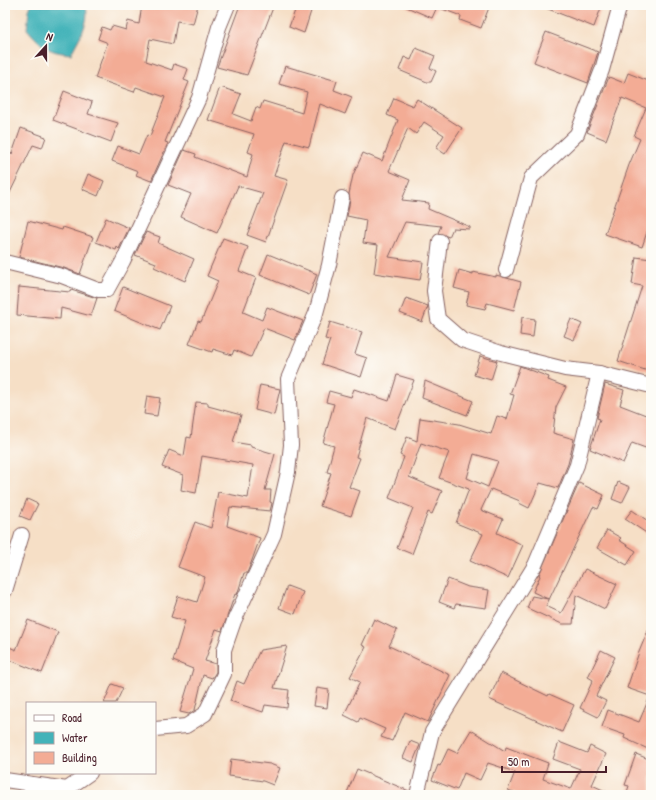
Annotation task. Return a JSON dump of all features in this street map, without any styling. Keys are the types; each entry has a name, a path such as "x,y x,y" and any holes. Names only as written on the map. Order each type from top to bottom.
{"street":[{"path":"5,262 62,276 98,290 107,290 123,261 199,98 219,27 228,5"},
{"path":"506,270 530,178 577,134 602,70 620,5"},
{"path":"156,729 186,726 205,714 224,674 224,650 234,622 274,534 288,472 291,445 288,379 316,313 329,265 342,198"},
{"path":"440,241 434,291 438,319 462,340 501,354 565,369 599,373 651,386"},
{"path":"417,795 432,732 535,565 577,464 599,373"},
{"path":"5,591 22,535"},
{"path":"5,780 67,789 85,776"},
{"path":"79,795 85,776"}],"water":[{"path":"31,5 86,6 87,13 85,25 71,54 56,52 46,48 27,29"}],"building":[{"path":"142,5 198,5 193,24 177,21 173,44 150,39 146,61 172,70 174,64 188,69 184,80 189,82 165,142 168,143 151,181 136,175 138,171 112,161 118,146 139,154 147,135 150,136 165,97 136,87 134,92 95,78 107,44 106,42 98,39 102,27 110,30 112,26 126,30 128,21 139,24"},
{"path":"240,5 274,5 247,75 217,67"},
{"path":"297,5 313,5 304,33 289,27"},
{"path":"402,5 490,5 481,28 460,20 461,16 437,7 432,18"},
{"path":"538,5 602,5 594,27"},
{"path":"546,32 598,52 588,83 534,62"},
{"path":"416,48 435,56 430,68 436,71 431,82 427,82 399,70 404,57 411,60"},
{"path":"285,66 337,81 334,90 352,97 345,114 320,104 309,147 286,141 274,176 288,180 266,242 247,235 263,193 238,186 217,233 181,217 191,194 168,185 184,150 196,154 195,157 247,177 253,154 248,152 254,134 208,120 220,87 241,94 233,114 251,121 256,107 260,109 263,101 302,113 307,92 279,84"},
{"path":"628,73 651,82 651,220 642,247 605,234 629,165 640,139 634,136 646,108 622,98 606,140 587,132 609,77 624,83"},
{"path":"64,91 92,102 88,114 118,123 111,142 53,120"},
{"path":"394,98 413,106 417,99 462,128 445,154 436,148 444,135 424,122 416,134 408,128 389,171 410,180 402,200 429,203 428,209 470,227 470,229 453,228 449,237 438,233 441,226 405,222 389,257 423,262 420,280 374,273 378,245 363,243 366,220 347,216 350,200 349,194 353,175 363,153 382,161 398,120 387,115"},
{"path":"21,128 46,137 42,148 33,145 5,203 5,150 12,154"},
{"path":"88,174 104,181 98,196 82,189"},
{"path":"106,218 129,228 119,249 117,247 116,250 96,242"},
{"path":"28,221 62,230 63,227 93,237 80,274 64,268 19,257"},
{"path":"146,232 160,237 158,243 194,259 185,281 154,267 156,263 135,255"},
{"path":"223,238 248,247 239,271 256,278 243,312 262,320 267,307 303,321 295,340 264,328 251,357 234,350 232,355 213,349 212,352 189,344 198,321 201,322 218,281 207,276"},
{"path":"268,254 317,274 309,295 260,275"},
{"path":"636,257 651,259 651,372 618,361 642,286 632,284"},
{"path":"459,270 473,274 473,272 496,277 496,275 521,282 514,310 487,303 485,309 466,305 469,292 454,288"},
{"path":"19,287 70,292 71,290 97,298 91,316 61,308 60,319 17,315"},
{"path":"123,287 170,306 160,330 114,311"},
{"path":"406,298 428,306 422,322 400,313"},
{"path":"522,317 535,319 533,337 520,335"},
{"path":"571,319 582,324 574,340 564,336"},
{"path":"330,322 362,332 355,354 367,358 361,377 322,364 330,340 325,339"},
{"path":"480,356 497,361 491,380 474,375"},
{"path":"520,366 549,377 548,380 566,387 556,407 553,433 574,439 568,464 558,488 540,483 529,508 519,503 520,501 491,489 481,510 503,519 497,533 523,545 508,578 470,561 483,534 456,523 469,489 439,478 449,452 421,443 409,477 442,491 432,514 428,512 412,554 397,548 413,508 389,498 404,457 400,455 407,437 417,441 420,418 459,424 491,434 497,416 507,419 514,395 510,394","holes":["474,454 498,461 488,487 467,478"]},
{"path":"397,375 414,380 395,429 367,418 356,457 360,458 349,487 360,491 351,516 320,506 331,473 327,472 334,446 323,443 334,404 326,402 329,391 351,397 354,389 389,401"},
{"path":"425,381 473,401 467,415 422,398"},
{"path":"605,384 624,390 620,405 651,417 651,450 632,443 623,463 590,449 600,419 597,418"},
{"path":"260,385 280,389 274,415 255,410"},
{"path":"147,396 160,398 157,416 144,414"},
{"path":"196,402 208,403 208,406 241,415 233,442 251,445 251,447 275,454 265,490 271,490 270,502 272,503 270,511 230,507 227,526 260,538 247,573 244,573 237,595 235,594 222,631 216,629 205,661 216,664 216,672 212,678 203,675 195,710 189,714 180,712 193,669 173,661 185,621 171,617 178,596 197,602 205,577 178,567 195,522 211,528 218,492 248,498 253,465 202,456 196,493 181,490 183,475 162,467 169,450 184,456 187,437 191,438"},
{"path":"618,482 630,487 622,503 612,499"},
{"path":"579,483 604,495 598,509 593,507 546,606 561,613 585,569 617,584 605,609 576,595 573,624 562,624 527,608 532,596 548,599 533,592"},
{"path":"27,499 38,504 30,520 20,516"},
{"path":"632,510 651,523 651,536 625,519"},
{"path":"607,530 621,538 619,540 636,551 627,565 597,548"},
{"path":"448,579 468,587 489,590 486,608 456,604 454,608 439,602"},
{"path":"287,586 303,592 295,614 279,608"},
{"path":"374,619 397,630 389,646 450,675 428,722 405,712 392,741 381,737 385,729 360,718 358,722 344,715 360,682 350,677 366,647 362,645"},
{"path":"28,620 58,632 42,673 5,658 5,645 16,650"},
{"path":"651,623 651,742 648,749 624,738 625,735 602,727 608,710 639,722 650,696 627,688 639,652"},
{"path":"287,646 274,688 289,690 287,708 265,705 263,712 230,701 237,681 244,684 260,650"},
{"path":"601,650 615,657 596,696 606,701 598,717 580,708 593,680 588,677"},
{"path":"501,673 548,696 549,694 574,705 562,732 489,699"},
{"path":"112,684 123,688 116,702 104,702"},
{"path":"317,688 329,690 327,708 314,706"},
{"path":"471,730 505,751 506,747 548,763 543,779 571,789 580,769 553,759 559,742 587,753 590,746 606,754 592,785 614,795 521,795 508,790 515,772 488,763 480,780 464,773 457,790 432,780 438,765 440,766 448,749 457,753"},
{"path":"410,741 420,745 413,762 403,758"},
{"path":"636,754 651,760 651,795 626,795 629,786 625,785"},
{"path":"231,759 270,764 280,768 273,785 263,781 229,776"},
{"path":"357,769 409,791 409,795 346,795"}]}
